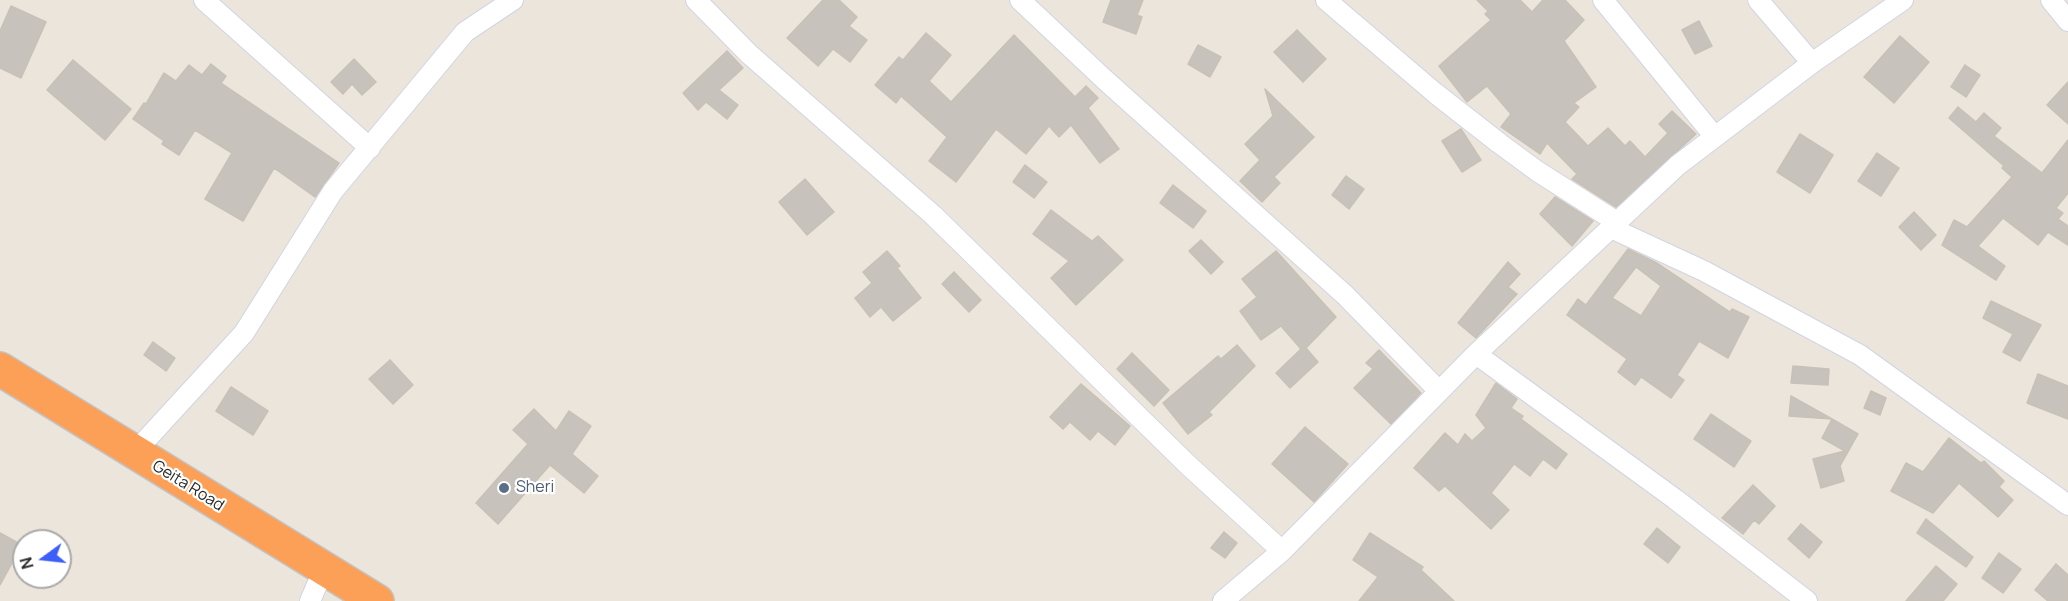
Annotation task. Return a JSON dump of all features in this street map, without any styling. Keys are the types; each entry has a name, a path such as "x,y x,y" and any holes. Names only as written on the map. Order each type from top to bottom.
{"highway":[{"name":"Geita Road","path":"0,369 377,601"}],"street":[{"path":"204,0 370,148"},
{"path":"134,453 244,333 333,191 465,32 513,0"},
{"path":"696,0 749,54 933,215 1188,465 1282,551"},
{"path":"1020,0 1104,79 1345,295 1439,391"},
{"path":"1326,0 1435,93 1499,143 1614,225 1860,356 2068,505"},
{"path":"1603,0 1715,137"},
{"path":"1758,0 1812,63"},
{"path":"1223,601 1282,551 1476,354 1678,165 1812,63 1903,0"},
{"path":"2051,0 2068,21"},
{"path":"1476,354 1675,499 1807,601"},
{"path":"310,601 324,569"}],"building":[{"path":"823,0 839,0 857,17 849,26 867,40 850,62 833,49 818,66 787,38"},
{"path":"1111,0 1143,0 1137,15 1142,17 1136,34 1103,22"},
{"path":"1477,0 1520,0 1532,12 1543,0 1565,0 1584,20 1564,41 1596,87 1574,103 1579,107 1565,122 1588,146 1608,128 1625,146 1630,141 1645,157 1668,133 1659,124 1672,111 1696,134 1616,207 1572,179 1577,174 1547,143 1540,154 1501,127 1511,114 1487,86 1467,102 1439,66 1491,20 1485,14 1488,11"},
{"path":"11,6 46,22 21,78 0,68 0,31"},
{"path":"1699,21 1712,46 1695,54 1682,30"},
{"path":"1297,30 1326,59 1303,82 1274,52"},
{"path":"926,33 951,55 929,81 951,102 1014,35 1075,97 1086,86 1098,98 1088,108 1119,149 1100,163 1071,125 1059,137 1049,126 1026,154 996,129 956,182 929,161 947,137 901,96 896,103 875,85 899,57 903,60"},
{"path":"1900,36 1929,62 1894,103 1864,77"},
{"path":"1198,45 1221,57 1210,77 1188,64"},
{"path":"727,51 743,68 719,90 738,105 727,119 706,102 698,110 683,93"},
{"path":"354,59 376,82 362,95 352,84 343,94 331,82"},
{"path":"73,60 131,109 105,140 47,90"},
{"path":"211,64 226,76 221,83 339,163 315,197 274,168 243,221 205,199 232,153 195,130 179,155 162,144 164,141 133,119 144,103 146,104 164,73 176,81 189,65 202,75"},
{"path":"1965,65 1980,75 1966,97 1951,87"},
{"path":"2068,82 2068,124 2047,105"},
{"path":"1265,89 1314,137 1274,177 1280,183 1262,202 1240,181 1260,160 1245,144 1273,116"},
{"path":"1958,107 1976,122 1984,113 2001,128 1994,136 2042,173 2068,140 2068,193 2056,208 2063,213 2058,219 2068,226 2068,245 2048,232 2038,245 2003,218 1978,246 2005,266 1996,280 1942,245 1954,220 1967,227 2012,177 2002,168 2004,166 1949,118"},
{"path":"1461,129 1481,160 1462,172 1442,141"},
{"path":"1800,134 1833,155 1810,193 1777,172"},
{"path":"1877,153 1899,168 1881,196 1858,181"},
{"path":"1025,165 1047,182 1034,198 1013,182"},
{"path":"1346,176 1364,189 1349,209 1332,195"},
{"path":"805,179 834,212 807,235 779,202"},
{"path":"1173,185 1206,211 1193,228 1160,203"},
{"path":"1555,197 1593,221 1572,246 1540,214"},
{"path":"1051,210 1092,241 1098,236 1123,260 1076,305 1051,278 1069,261 1033,234"},
{"path":"1914,212 1936,235 1921,250 1899,227"},
{"path":"1201,240 1223,262 1211,274 1189,251"},
{"path":"1628,249 1657,263 1730,312 1732,309 1749,317 1728,358 1699,341 1677,375 1684,380 1671,398 1641,377 1635,385 1618,372 1627,359 1567,315 1578,299 1586,305","holes":["1636,267 1661,286 1641,316 1612,298"]},
{"path":"887,251 900,266 897,268 921,298 893,321 881,307 870,317 855,298 872,283 863,272"},
{"path":"1276,251 1336,317 1306,348 1318,362 1290,388 1276,373 1301,349 1281,326 1261,340 1240,311 1257,297 1242,279"},
{"path":"1508,262 1520,274 1508,287 1517,294 1476,338 1458,323"},
{"path":"954,272 981,300 969,312 942,284"},
{"path":"1991,301 2041,325 2020,361 2003,352 2013,334 1983,318"},
{"path":"153,342 175,358 166,371 144,355"},
{"path":"1237,345 1255,366 1209,412 1212,415 1188,434 1163,403 1218,356 1221,359"},
{"path":"1379,350 1421,393 1391,424 1354,388 1373,369 1366,363"},
{"path":"1132,353 1169,390 1154,406 1117,369"},
{"path":"390,360 413,385 393,404 369,379"},
{"path":"1793,366 1829,369 1828,385 1791,383"},
{"path":"2038,374 2068,386 2068,419 2027,403"},
{"path":"1496,383 1517,399 1511,408 1523,416 1521,419 1567,454 1556,469 1543,459 1530,476 1514,464 1491,493 1509,510 1491,529 1445,486 1439,491 1414,468 1445,433 1458,445 1465,434 1472,441 1486,428 1476,415"},
{"path":"1081,384 1130,426 1115,445 1098,431 1090,440 1070,422 1063,429 1050,417"},
{"path":"231,387 268,411 253,435 216,411"},
{"path":"1871,391 1886,398 1880,415 1864,408"},
{"path":"1791,396 1832,419 1789,416"},
{"path":"534,409 556,431 569,411 591,426 572,454 598,476 584,493 550,465 498,524 476,503 528,444 513,430"},
{"path":"1711,414 1751,441 1734,467 1694,439"},
{"path":"1832,419 1858,434 1840,466 1844,481 1821,488 1813,459 1845,451 1822,438"},
{"path":"1305,427 1348,464 1314,502 1272,464"},
{"path":"1949,438 1981,463 1984,461 2004,481 1999,487 2013,500 1998,517 1959,483 1933,513 1891,491 1906,463 1923,472"},
{"path":"1753,485 1775,506 1759,524 1754,520 1743,534 1722,518"},
{"path":"1926,519 1973,557 1966,567 1917,533"},
{"path":"1801,524 1822,542 1809,558 1788,539"},
{"path":"1657,528 1680,547 1668,563 1644,544"},
{"path":"1224,532 1237,543 1225,558 1211,548"},
{"path":"0,533 12,540 12,563 0,585"},
{"path":"1370,533 1423,567 1421,570 1454,601 1359,601 1378,577 1353,560"},
{"path":"1999,553 2021,569 2003,593 1982,578"},
{"path":"2056,564 2068,575 2068,601 2048,601 2035,590"},
{"path":"1936,566 1957,584 1943,601 1906,601"}],"place":[{"name":"Sheri","path":"504,488"}]}
